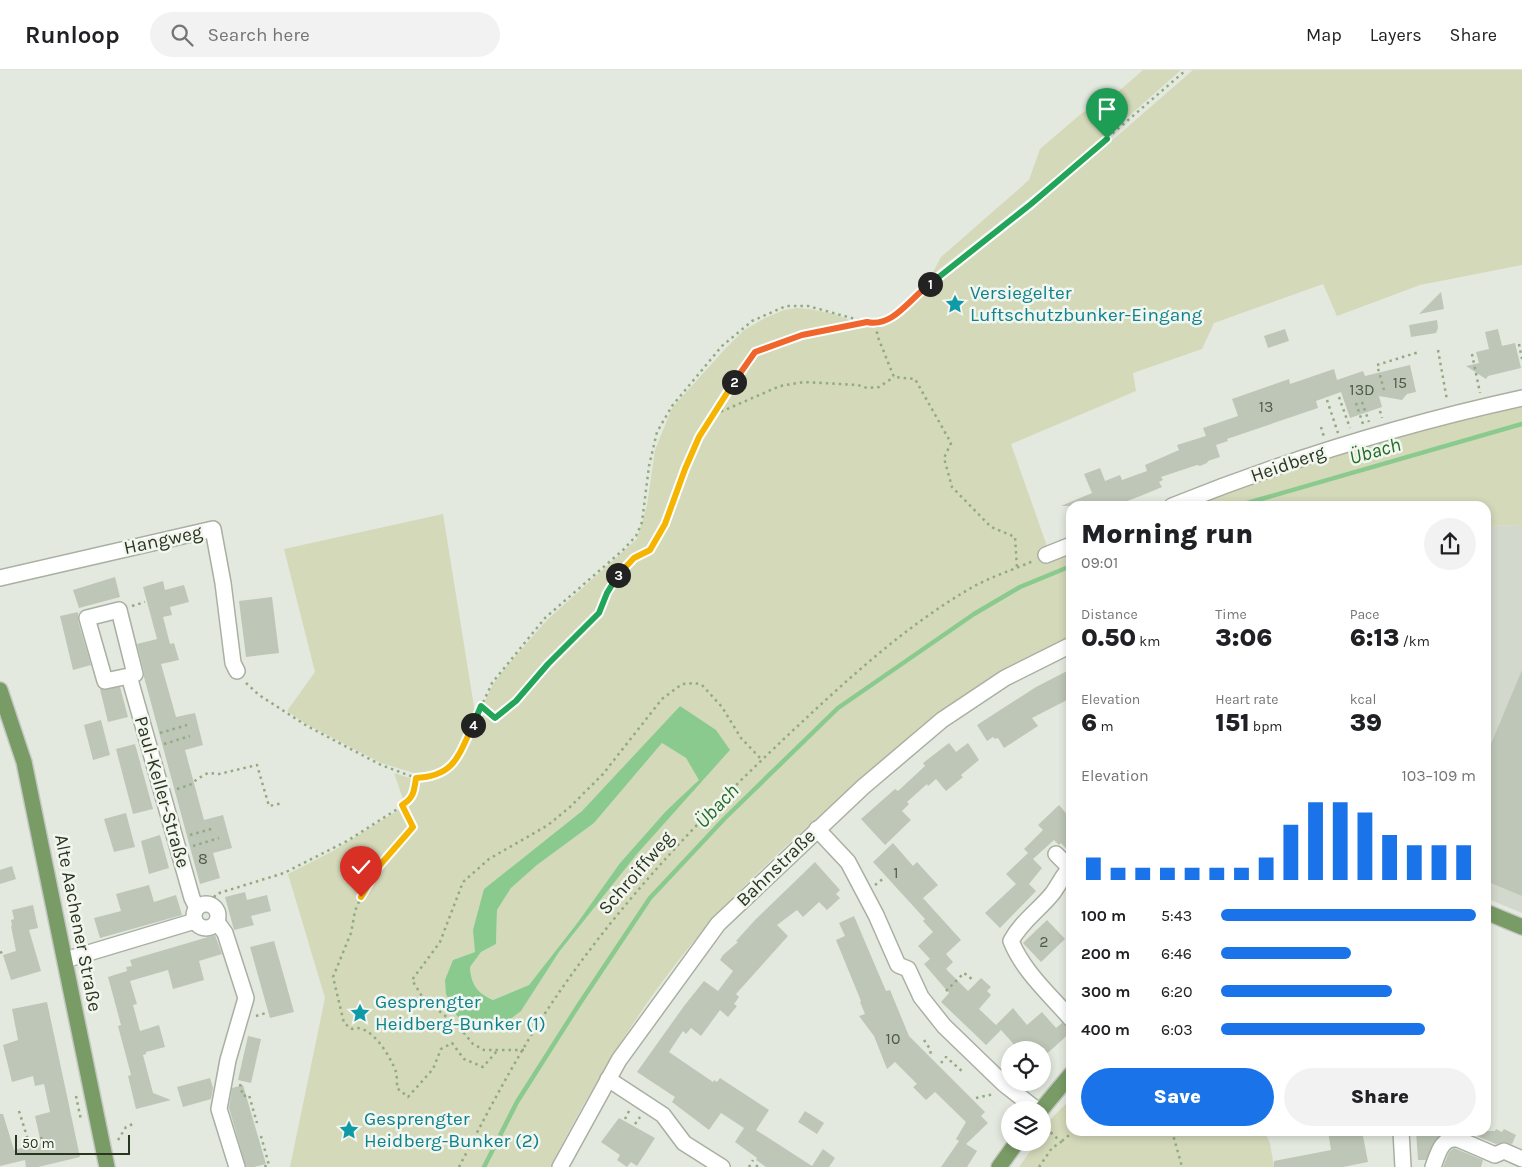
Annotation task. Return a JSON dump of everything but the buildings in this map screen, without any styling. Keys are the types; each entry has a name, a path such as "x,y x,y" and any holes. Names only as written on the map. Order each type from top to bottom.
{"main road":[{"name":"Alte Aachener Straße","path":"0,690 24,762 107,1167"},
{"path":"1491,914 1522,927"},
{"path":"1051,1101 1066,1081"},
{"path":"999,1167 1011,1151"}],"street":[{"name":"Heidberg","path":"1185,501 1234,482 1360,440 1449,414 1522,398"},
{"name":"Hangweg","path":"0,578 214,529 233,663 237,671"},
{"path":"1046,555 1066,547"},
{"name":"Paul-Keller-Straße","path":"119,610 135,674 129,676 105,681 88,618 119,610"},
{"name":"Bahnstraße","path":"560,1167 608,1078 636,1035 718,924 863,787 942,720 1005,678 1066,648"},
{"name":"Paul-Keller-Straße","path":"129,676 192,898 201,911 217,909 217,922"},
{"path":"817,829 848,862 876,915 898,965 908,969 921,997 944,1026 969,1052 1024,1101"},
{"path":"1056,854 1066,864"},
{"path":"1066,872 1060,878 1054,892 1016,931 1011,941 1030,972 1066,1013"},
{"path":"65,960 201,911"},
{"path":"201,911 198,924 206,928 214,926 217,922 225,933 246,998 224,1081 219,1109 237,1167"},
{"path":"608,1078 663,1115 684,1143 722,1167"},
{"path":"1401,1136 1403,1167"},
{"path":"1433,1167 1442,1144 1451,1138 1458,1139 1495,1155 1504,1151 1522,1159"}],"path":[{"path":"237,671 258,695 307,726 381,765 416,778 441,774 457,759 492,683 546,618 623,550 636,536 642,522 649,466 657,432 672,406 722,346 752,321 786,306 808,306 877,324 895,316 919,292 1031,204 1186,70"},
{"path":"481,706 495,718 516,701 548,664 599,613 607,593 617,576 634,558 650,550 665,524 685,469 711,416 755,352 802,335 867,322"},
{"path":"877,324 877,335 894,377"},
{"path":"1519,344 1522,359"},
{"path":"1438,350 1449,414"},
{"path":"1384,390 1377,365 1418,352"},
{"path":"1472,354 1484,406"},
{"path":"711,416 780,386 804,382 858,385 867,388 879,387 894,377 915,379 950,442 944,458 952,487 991,527 1015,537 1017,568"},
{"path":"1339,397 1360,440"},
{"path":"1327,400 1360,440"},
{"path":"1360,440 1362,402"},
{"path":"1356,403 1360,440"},
{"name":"Schroiffweg","path":"459,1167 543,1018 603,933 693,829 827,699 939,608 973,587 1046,555"},
{"path":"524,1050 484,1050 473,1044 459,1027 423,998 412,980 440,942 462,882 489,859 548,825 570,807 603,774 662,699 682,684 695,683 702,685 722,707 741,738 762,760"},
{"path":"148,742 187,725"},
{"path":"148,742 190,736"},
{"path":"163,794 192,784 208,773 219,774 257,765 269,806 283,803"},
{"path":"201,911 216,894 284,873 346,841 410,801 414,794 416,778"},
{"path":"402,805 413,827 380,865 361,897 355,912 351,933 333,977 344,1023 352,1029 357,1027 364,1029 385,1050 396,1073 397,1088 408,1097 433,1069 441,1049 452,1043 464,1059 483,1067 498,1050"},
{"path":"178,844 215,828"},
{"path":"178,844 218,838"},
{"path":"0,952 4,951"},
{"path":"946,991 964,973 973,980"},
{"path":"924,1040 930,1049 931,1055"},
{"path":"941,1062 946,1057 963,1072"},
{"path":"224,1081 240,1084 243,1096 249,1095 258,1123"},
{"path":"19,1111 29,1143 44,1138"},
{"path":"118,1140 126,1126 135,1123"},
{"path":"1051,1129 1061,1142"},
{"path":"261,1136 269,1165 263,1167"},
{"path":"1039,1167 1052,1148 1068,1136"},
{"path":"1173,1136 1182,1167"},
{"path":"749,1167 753,1160"}],"shaded area":[{"path":"1143,70 1181,70 1094,147 931,276 941,257 1029,180 1040,149 1082,113 1119,91"},
{"path":"1193,70 1522,70 1522,265 1420,285 1337,316 1323,284 1214,323 1202,349 1133,373 1136,391 1011,444 1048,549 1066,551 1066,640 1004,672 937,716 807,827 725,906 674,966 628,1031 587,1098 550,1167 290,1167 325,998 288,874 333,851 411,802 415,795 416,779 426,781 441,776 457,759 493,684 507,666 547,620 637,539 647,505 655,450 672,408 743,331 765,318 784,310 797,308 835,314 864,326 883,327 1032,210","holes":["680,706 729,751 637,854 559,952 521,1011 446,994 453,960 475,952 484,889 582,811"]},
{"path":"1522,403 1522,525 1491,526 1491,501 1197,501 1358,445"},
{"path":"443,514 475,713 455,758 440,772 414,773 381,763 306,724 287,711 315,672 284,549"},
{"path":"1522,525 1522,913 1491,900 1491,526"},
{"path":"680,706 716,730 730,750 637,854 559,952 521,1011 505,1023 476,1029 457,1016 446,994 445,980 453,960 475,952 473,930 484,889 582,811","holes":["662,743 686,758 699,780 666,811 620,863 578,922 529,985 493,1000 479,991 473,983 470,967 481,952 496,944 497,910 511,888 537,865 594,823"]},
{"path":"662,743 686,758 700,780 666,811 620,863 578,922 529,985 493,1000 483,994 476,987 472,979 470,967 481,952 496,944 497,910 511,888 537,865 594,823"},
{"path":"394,773 413,779 412,793 404,802"},
{"path":"1066,1104 1066,1136 1266,1136 1270,1143 1274,1167 1019,1167 1030,1151 1051,1151 1051,1119"}],"waterway":[{"name":"Übach","path":"1254,501 1522,424"},
{"name":"Übach","path":"484,1167 517,1102 650,898 725,818 838,708 974,614 1020,587 1066,568"}],"place":[{"name":"Versiegelter Luftschutzbunker-Eingang","path":"955,304"},
{"name":"Gesprengter Heidberg-Bunker (1)","path":"360,1013"},
{"name":"Gesprengter Heidberg-Bunker (2)","path":"349,1130"}],"route":[{"path":"361,897 380,865 413,827 402,805 410,801 414,794 416,778 441,774 457,759 481,706 495,718 516,701 548,664 599,613 607,593 617,576 634,558 650,550 665,524 699,437 711,416 755,352 802,335 867,322 877,324 895,316 919,292 1031,204 1107,139"}]}
